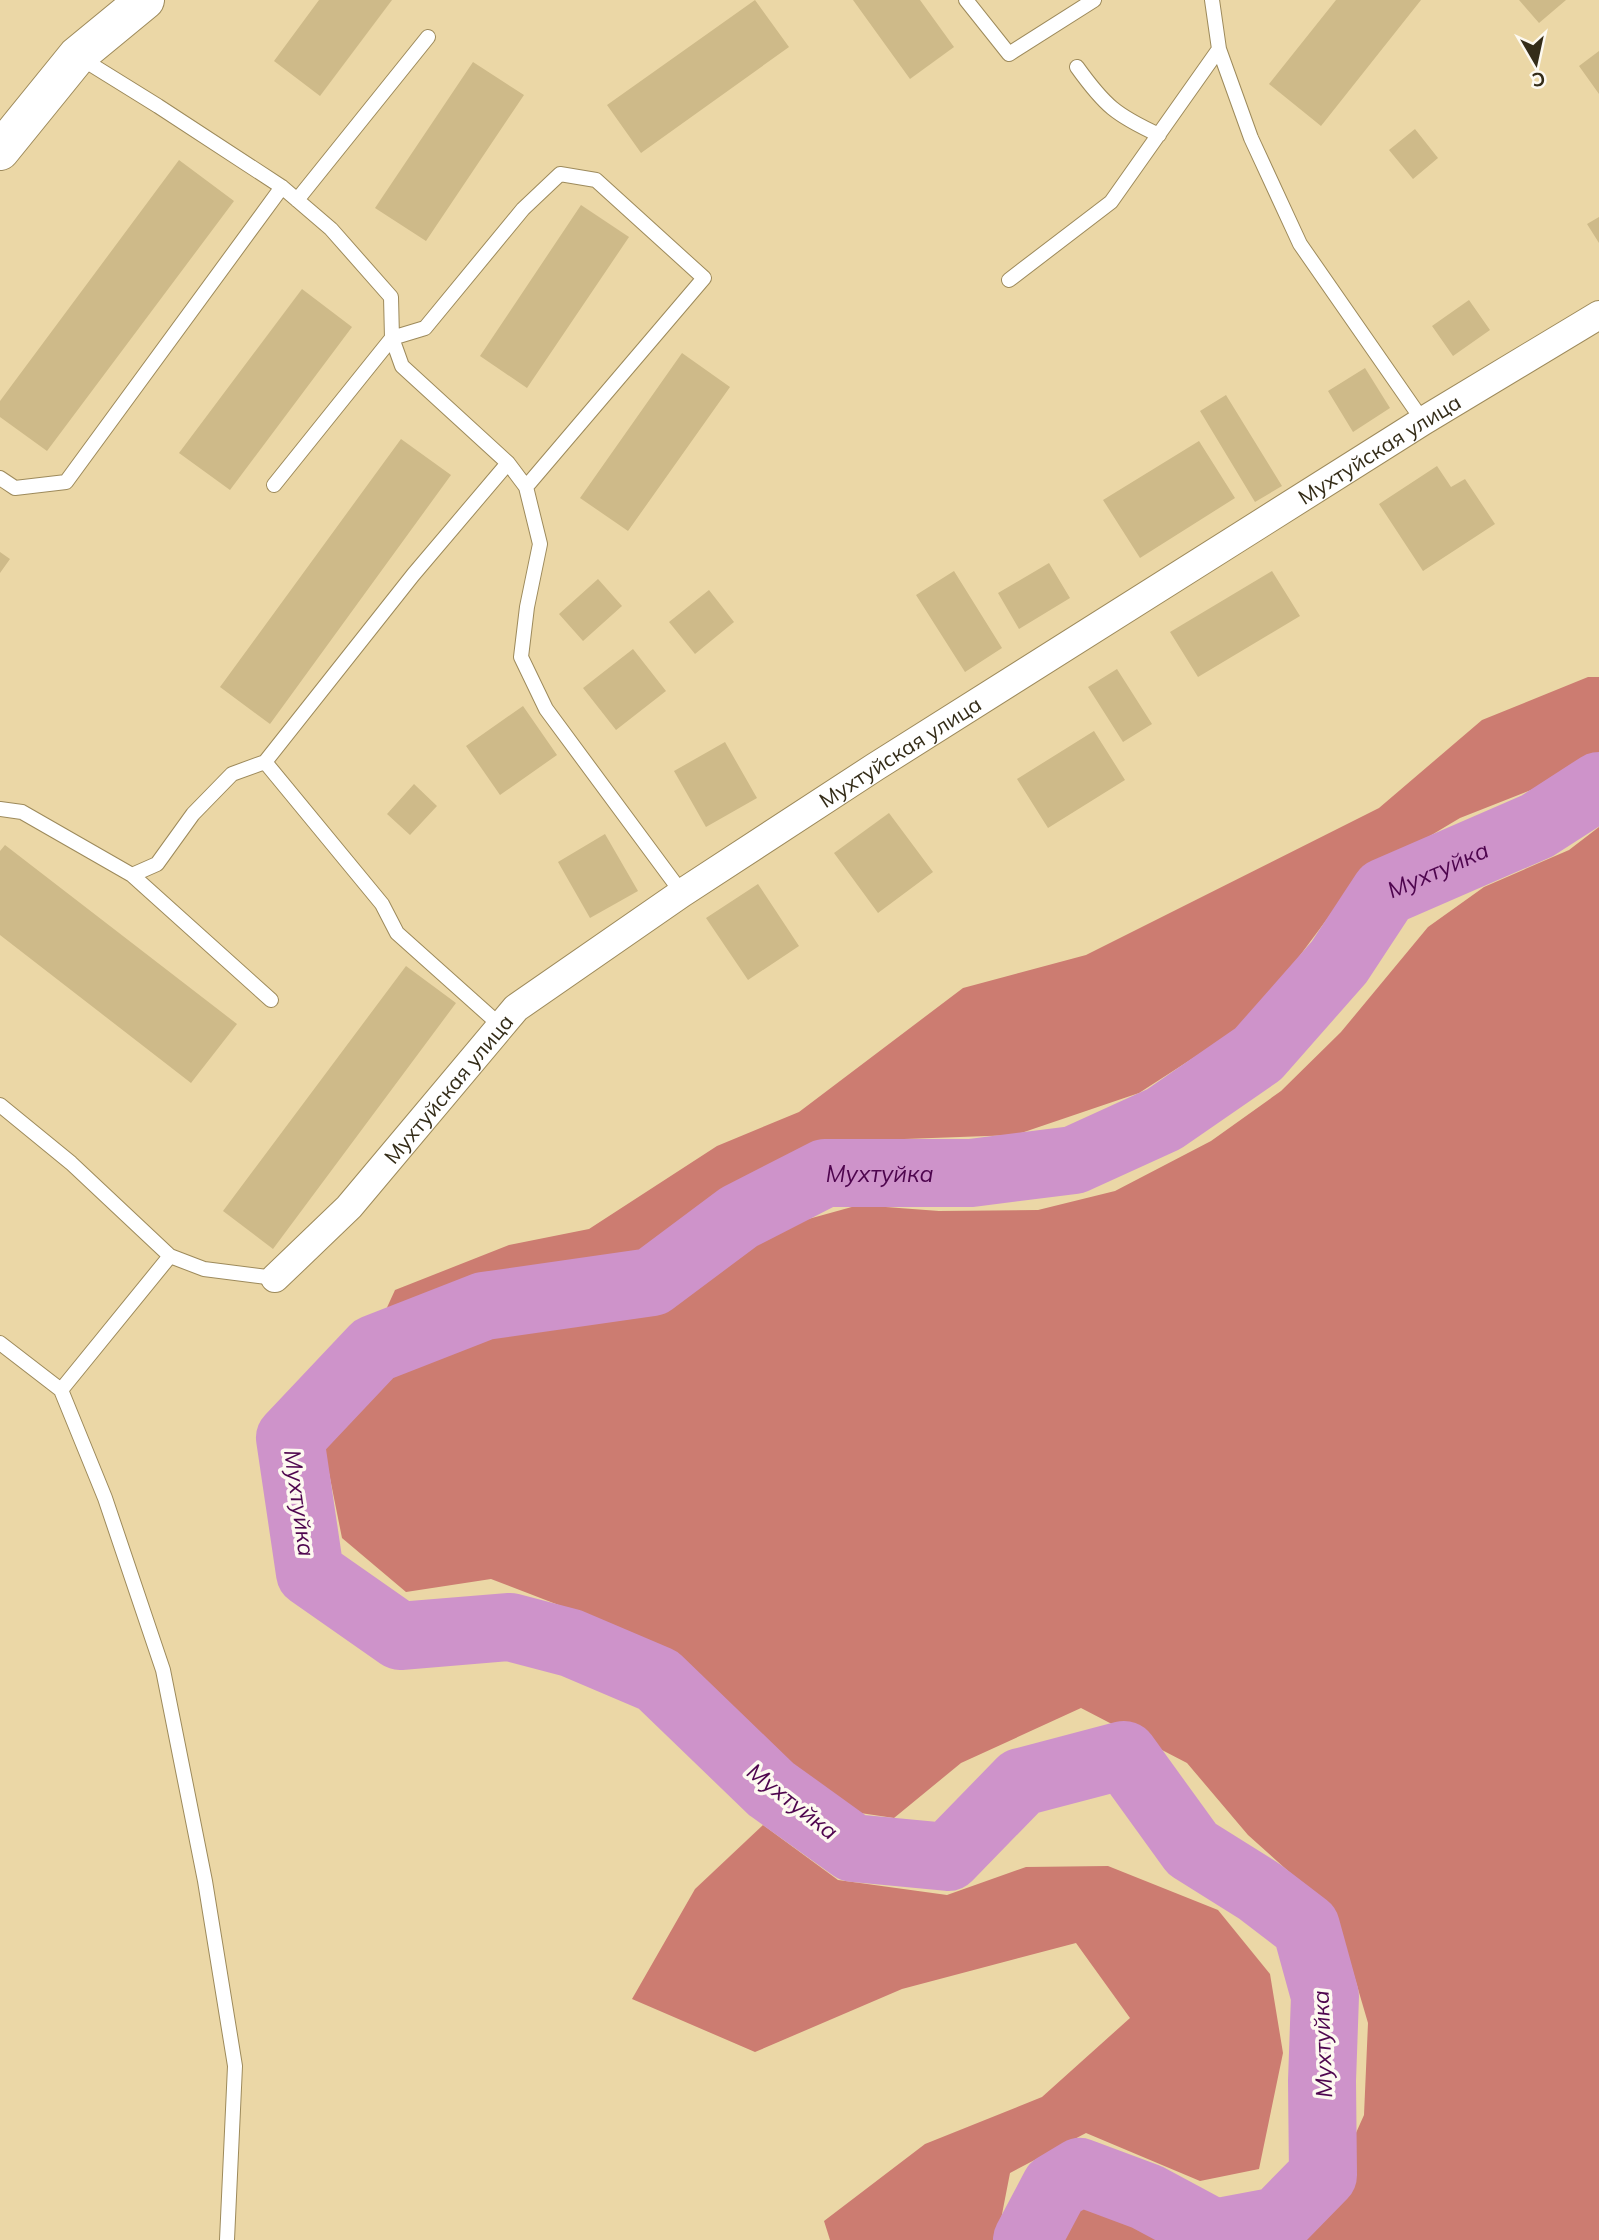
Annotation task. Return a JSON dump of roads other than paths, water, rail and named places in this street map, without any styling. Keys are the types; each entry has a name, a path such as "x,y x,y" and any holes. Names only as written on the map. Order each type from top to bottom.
{"main road":[{"path":"0,151 77,56 139,1"}],"street":[{"name":"Мухтуйская улица","path":"275,1278 349,1207 516,1008 682,893 875,767 1423,421 1599,315"}],"lane":[{"path":"966,0 1009,54 1094,0"},
{"path":"1212,0 1219,49 1251,138 1300,244 1423,421"},
{"path":"297,200 428,37"},
{"path":"1009,280 1111,202 1219,49"},
{"path":"77,56 282,187 331,229 391,297 392,338 402,366 508,463 526,486 540,544 527,607 522,657 547,709 682,893"},
{"path":"1077,67 1100,99 1125,119 1159,135"},
{"path":"274,485 392,338 425,328 523,209 560,174 596,180 704,278 526,486"},
{"path":"0,478 15,488 66,482 282,187"},
{"path":"132,875 157,864 193,814 232,775 265,762 413,575 508,463"},
{"path":"265,762 382,904 397,933 501,1026"},
{"path":"0,809 22,812 132,875 271,1000"},
{"path":"0,1105 71,1163 170,1256 204,1269 275,1278"},
{"path":"61,1390 170,1256"},
{"path":"0,1343 61,1390 105,1498 163,1670 205,1881 235,2066 227,2240"}],"waterway":[{"name":"Мухтуйка","path":"1027,2240 1055,2187 1080,2172 1147,2197 1214,2233 1278,2221 1323,2175 1325,1996 1306,1927 1259,1891 1192,1849 1124,1755 1021,1782 948,1857 853,1848 771,1789 658,1680 571,1643 510,1627 400,1636 310,1573 290,1438 374,1349 484,1306 652,1282 739,1217 825,1173 971,1173 1074,1160 1164,1119 1258,1054 1339,962 1385,892 1537,826 1599,786"}]}
